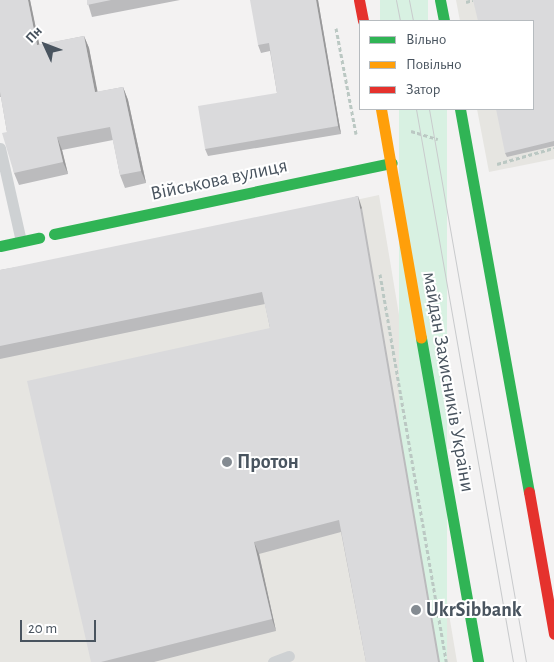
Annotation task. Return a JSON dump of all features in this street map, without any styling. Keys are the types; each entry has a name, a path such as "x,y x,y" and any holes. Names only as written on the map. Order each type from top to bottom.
{"main road":[{"path":"359,0 364,20"},
{"path":"440,0 444,20"},
{"name":"майдан Захисників України","path":"381,110 478,662"},
{"path":"460,110 554,634"},
{"name":"Військова вулиця","path":"54,234 392,163"},
{"path":"0,246 39,238"}],"lane":[{"path":"0,148 21,241"},
{"path":"273,662 289,656"}],"path":[{"path":"334,20 363,168"},
{"path":"403,129 443,140"},
{"path":"491,165 554,148"},
{"path":"379,267 446,662"}],"shaded area":[{"path":"456,0 554,0 554,159 489,172 477,110 534,110 534,20 460,20"},
{"name":"Протон","path":"379,195 457,662 0,662 0,276"}],"green space":[{"path":"380,0 428,0 428,20 380,20"},
{"path":"399,110 447,110 447,662 399,662"}],"building":[{"path":"0,0 28,0 37,45 84,36 95,92 123,87 141,171 120,175 110,127 57,137 63,162 14,173 2,133 7,132 0,92"},
{"path":"87,0 111,0 87,5"},
{"path":"250,0 316,0 338,126 205,149 198,106 277,93 269,43 258,45"},
{"path":"473,0 554,0 554,141 505,153 496,110 534,110 534,20 478,20"},
{"name":"Протон","path":"358,196 438,662 366,662 339,520 254,542 272,619 101,662 91,662 27,381 270,328 262,292 0,346 0,270"}],"tram line":[{"path":"396,0 400,20"},
{"path":"409,0 413,20"},
{"path":"416,110 513,662"},
{"path":"429,110 526,662"}],"traffic: fast":[{"path":"440,0 444,20"},
{"path":"460,110 529,492"},
{"path":"54,234 392,163"},
{"path":"0,246 39,238"},
{"path":"421,338 478,662"}],"traffic: slow":[{"path":"381,110 421,338"}],"traffic: jam":[{"path":"359,0 363,20"},
{"path":"529,492 554,634"}],"place":[{"name":"Протон","path":"227,462"},
{"name":"UkrSibbank","path":"416,610"}]}
